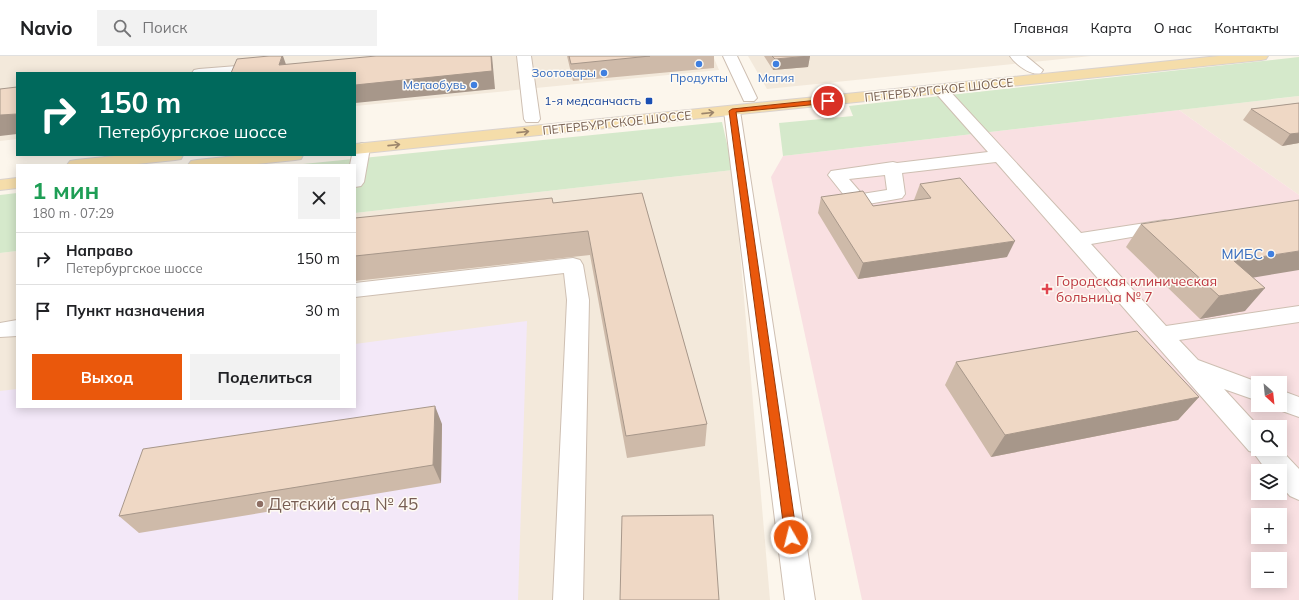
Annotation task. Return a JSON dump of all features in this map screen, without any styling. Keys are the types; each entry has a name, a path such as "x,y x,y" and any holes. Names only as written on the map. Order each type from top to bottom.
{"main road":[{"name":"ПЕТЕРБУРГСКОЕ ШОССЕ","path":"357,145 532,119 741,104 937,85 1036,70 1174,56"},
{"name":"ПЕТЕРБУРГСКОЕ ШОССЕ","path":"357,145 741,104 1261,56"},
{"path":"86,164 165,156"},
{"path":"207,164 285,156"},
{"path":"0,173 16,171"},
{"path":"0,185 16,183"}],"street":[{"path":"240,69 258,56"},
{"path":"524,56 532,119"},
{"path":"730,56 741,104 800,600"},
{"path":"1017,56 1036,70"},
{"path":"209,72 278,66"},
{"path":"937,85 1251,435"},
{"path":"356,164 357,145"},
{"path":"893,167 1001,156"},
{"path":"1076,240 1184,223"},
{"path":"356,290 573,265 578,300 568,600"},
{"path":"1161,335 1299,314"},
{"path":"1189,366 1251,389"},
{"path":"1287,403 1299,407"},
{"path":"1270,456 1299,488"}],"shaded area":[{"path":"0,56 713,56 719,70 356,106 356,72 16,72 16,139 0,141"},
{"path":"748,56 1091,56 767,89"},
{"path":"1299,96 1299,195 1179,110"},
{"name":"Городская клиническая больница № 7","path":"1179,110 1299,195 1299,600 862,600 771,177 783,156"},
{"path":"733,170 770,600 0,600 0,253 16,251 16,408 356,408 356,213"},
{"name":"Детский сад № 45","path":"527,321 518,600 0,600 0,391 16,389 16,408 356,408 356,344"}],"green space":[{"path":"1299,57 1299,96 783,156 779,123 853,116 849,106"},
{"path":"722,122 733,170 356,213 356,164 303,164"},
{"path":"16,193 16,251 0,253 0,195"}],"building":[{"path":"282,56 279,65 376,56 491,56 492,71 356,85 356,72 231,72 237,59"},
{"path":"569,56 650,56 571,64"},
{"path":"772,56 810,56 775,59"},
{"path":"16,87 16,114 0,115 0,89"},
{"path":"1299,103 1299,133 1290,134 1251,109"},
{"path":"960,178 1015,241 863,263 821,197 863,191 873,206 931,198 920,184"},
{"path":"642,193 707,424 626,436 588,231 356,256 356,218 552,198 553,203"},
{"path":"1299,200 1299,251 1234,261 1265,288 1219,296 1141,224"},
{"path":"1137,331 1199,397 1005,435 956,362"},
{"path":"435,406 433,465 119,516 143,449"},
{"path":"713,515 719,600 620,600 622,516"}],"place":[{"name":"Продукты","path":"699,64"},
{"name":"Магия","path":"776,64"},
{"name":"Зоотовары","path":"604,73"},
{"name":"Мегаобувь","path":"474,85"},
{"name":"1-я медсанчасть","path":"649,101"},
{"name":"МИБС","path":"1271,254"},
{"name":"Городская клиническая больница № 7","path":"1047,289"},
{"name":"Детский сад № 45","path":"260,504"}],"route":[{"path":"791,537 732,111 828,101"}]}
